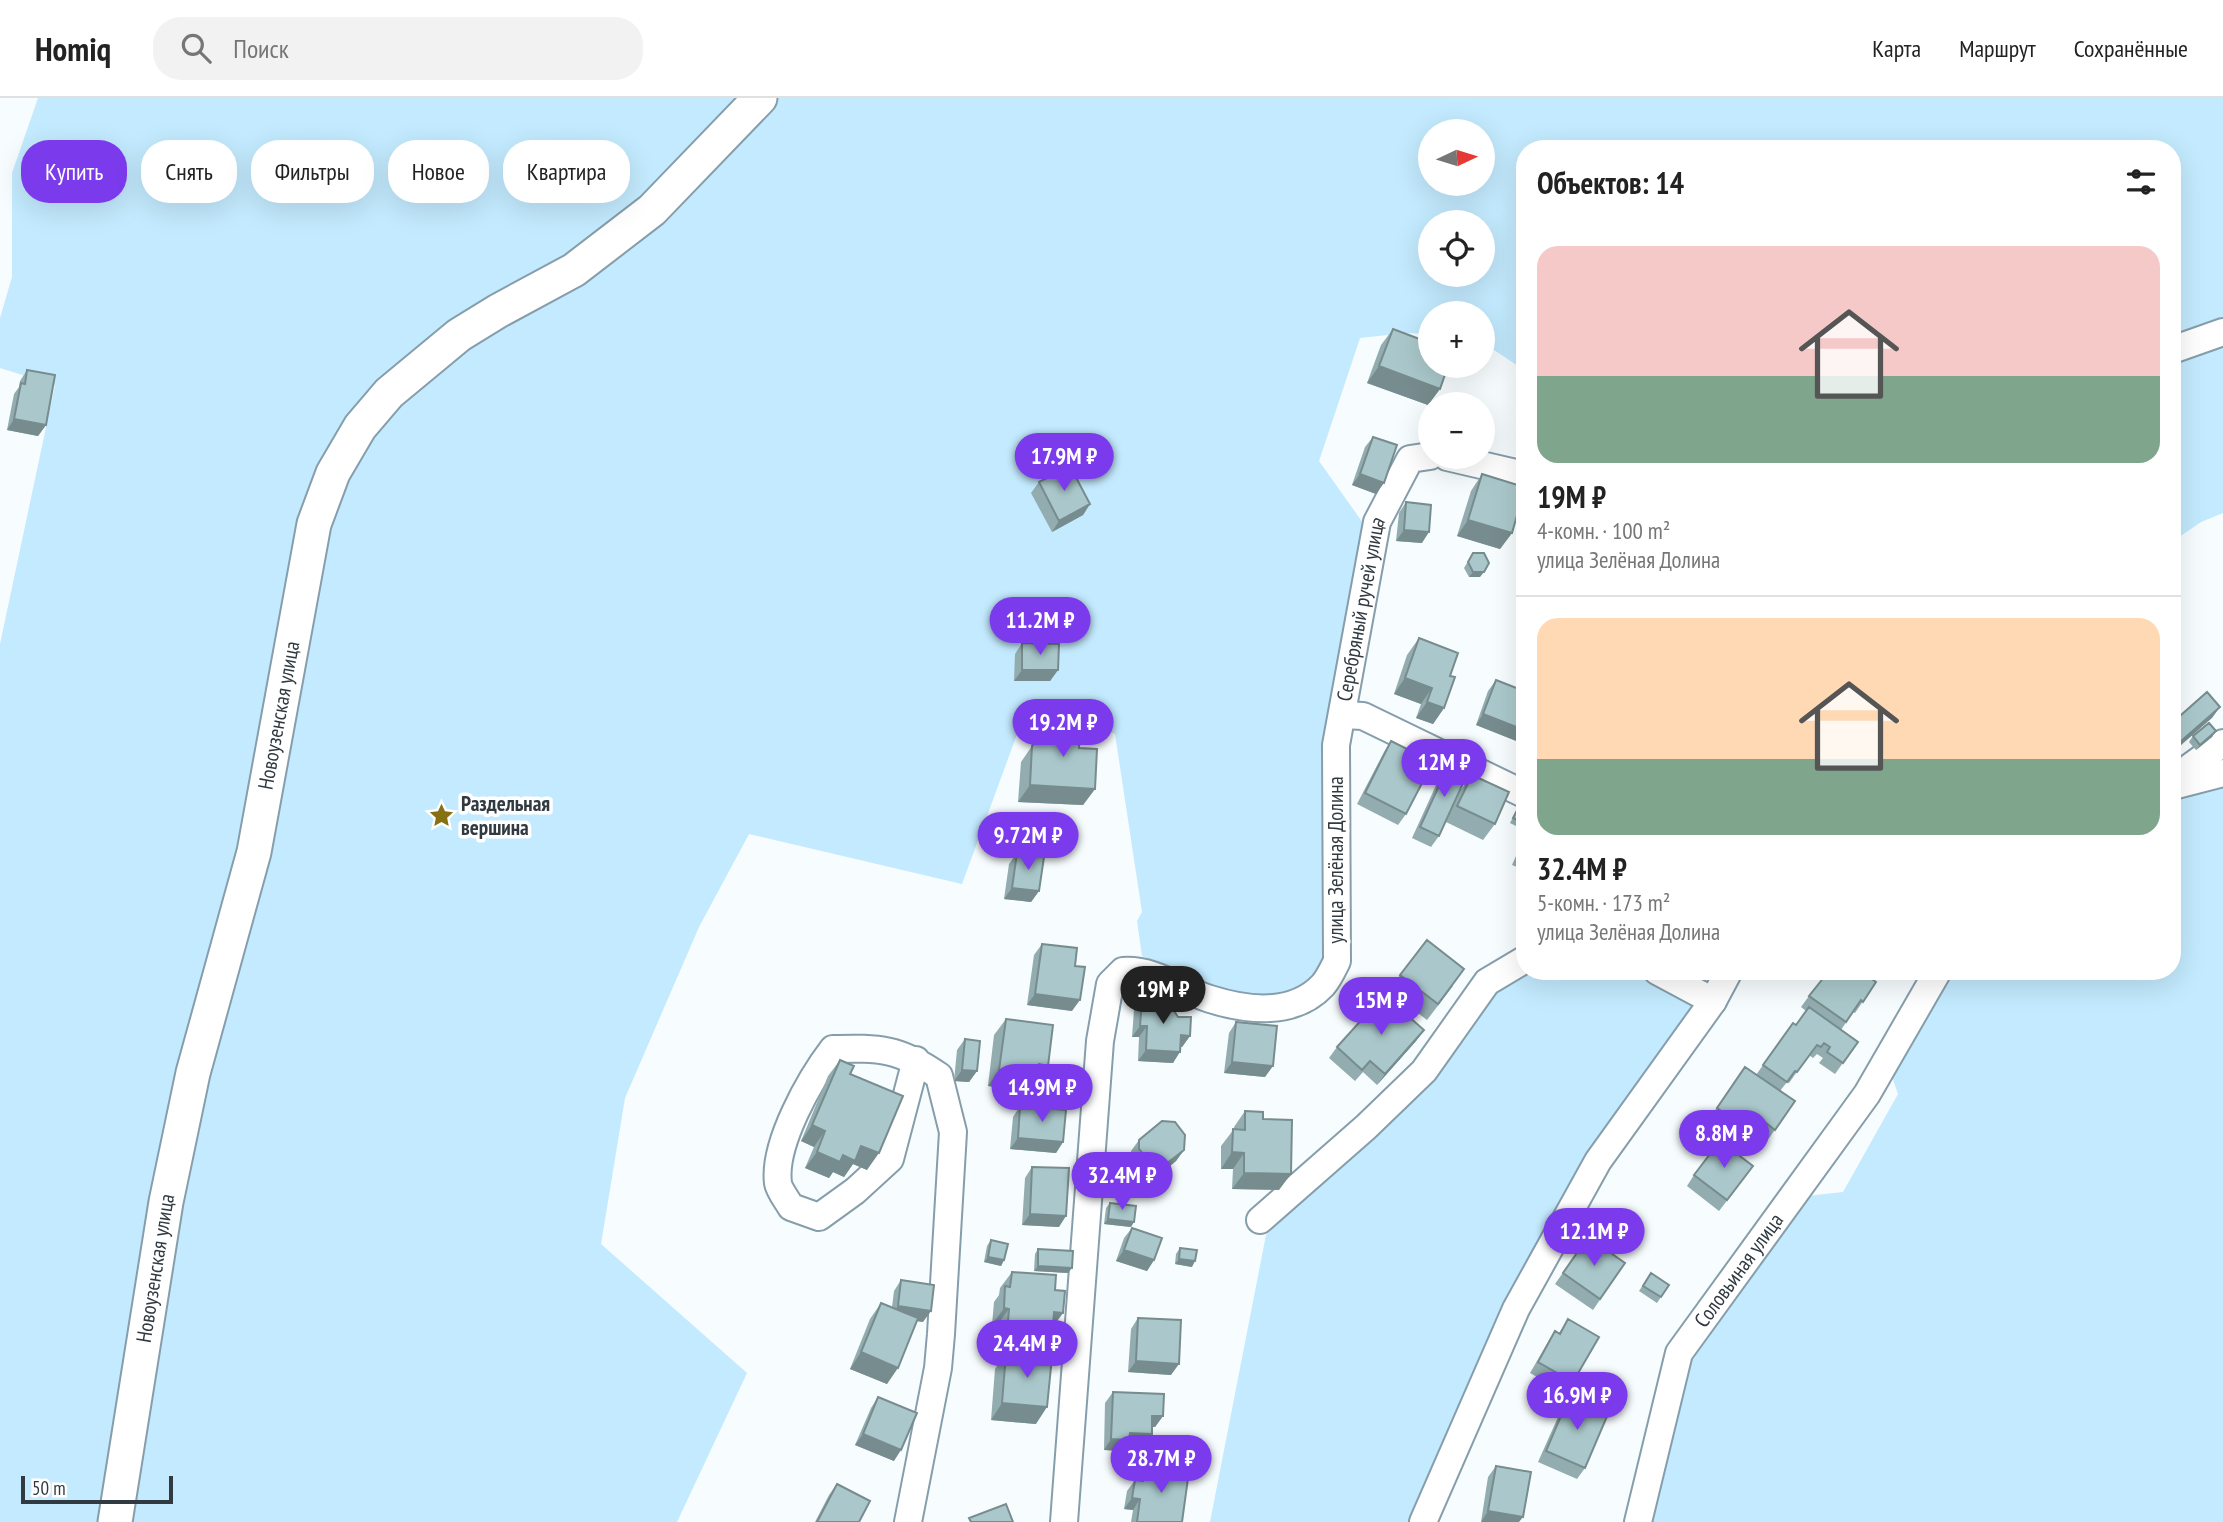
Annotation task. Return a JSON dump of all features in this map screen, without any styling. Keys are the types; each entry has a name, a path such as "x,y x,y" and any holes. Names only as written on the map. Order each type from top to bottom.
{"main road":[{"name":"Новоузенская улица","path":"115,1522 166,1202 190,1086 254,852 314,524 333,473 360,427 389,393 406,378 460,335 574,270 652,210 760,98"}],"street":[{"path":"2181,348 2223,332"},
{"name":"Серебряный ручей улица","path":"1418,458 1410,459 1377,522 1343,715 1363,716 1516,790"},
{"path":"1495,468 1516,473"},
{"name":"улица Зелёная Долина","path":"1064,1522 1100,1041 1110,984 1124,971 1139,970 1210,999 1257,1008 1284,1007 1296,1003 1308,998 1325,983 1337,961 1336,745 1343,715"},
{"path":"2181,782 2190,767 2223,743"},
{"path":"2181,784 2223,773"},
{"path":"1260,1220 1366,1127 1424,1071 1488,982 1516,965"},
{"path":"1674,980 1713,1001"},
{"path":"1423,1522 1516,1310 1598,1161 1713,1001 1724,980"},
{"name":"Соловьиная улица","path":"1637,1522 1679,1353 1867,1094 1933,980"},
{"path":"908,1522 938,1368 941,1334 953,1132 939,1076 916,1060 877,1048 833,1049 814,1074 781,1147 778,1184 791,1207 819,1217 855,1191 890,1159 916,1060"}],"shaded area":[{"path":"38,98 747,98 648,201 352,418 105,1522 0,1522 0,644 55,385 0,368 0,318 12,277 12,173 21,147 21,203 127,203 127,140 23,140"},
{"path":"775,98 2223,98 2223,513 2201,522 2181,536 2181,140 1516,140 1516,365 1495,351 1495,301 1418,301 1418,334 1360,338 1319,461 1363,523 1328,748 1326,960 1315,979 1282,998 1211,990 1142,956 1137,921 1142,912 1115,734 1030,699 962,884 749,834 699,927 625,1098 601,1244 747,1373 677,1522 126,1522 176,1203 327,526 345,475 379,424 416,383"},
{"path":"2223,782 2223,1522 1648,1522 1686,1364 1807,1196 1843,1192 1898,1094 1892,1077 1946,980 2181,980 2181,793"},
{"path":"1516,978 1516,980 1659,980 1687,995 1693,1004 1693,1016 1410,1522 1210,1522 1266,1235 1431,1079 1497,990"}],"building":[{"path":"1393,329 1418,338 1418,378 1444,378 1440,389 1379,366"},
{"path":"27,370 55,375 46,425 14,419 21,383 25,384"},
{"path":"1373,437 1397,445 1384,483 1360,474"},
{"path":"1070,466 1090,504 1059,521 1039,482"},
{"path":"1482,474 1516,485 1516,519 1512,533 1468,520"},
{"path":"1406,502 1431,505 1429,532 1404,530"},
{"path":"1473,553 1484,553 1489,563 1484,572 1473,572 1468,562"},
{"path":"1419,638 1458,653 1450,676 1455,677 1444,708 1427,702 1432,688 1405,678"},
{"path":"1022,643 1059,644 1058,670 1022,670"},
{"path":"1496,680 1516,688 1516,727 1483,714"},
{"path":"2207,692 2220,707 2181,741 2181,715"},
{"path":"1054,722 1081,724 1079,748 1097,749 1095,789 1030,785 1032,746"},
{"path":"2209,723 2216,731 2200,745 2193,736"},
{"path":"1391,741 1433,762 1406,814 1365,793"},
{"path":"1450,762 1469,770 1439,836 1420,827"},
{"path":"1472,775 1509,792 1495,824 1457,806"},
{"path":"1017,853 1044,857 1039,891 1012,888"},
{"path":"1427,940 1464,969 1438,1004 1400,975"},
{"path":"1042,944 1077,948 1075,966 1085,967 1080,1000 1035,994"},
{"path":"1822,980 1876,982 1846,1022 1809,996"},
{"path":"1384,995 1424,1030 1385,1074 1370,1061 1362,1070 1337,1047"},
{"path":"1142,999 1167,1000 1178,1017 1191,1017 1190,1036 1181,1035 1180,1052 1146,1050 1147,1026 1140,1026"},
{"path":"1809,1007 1858,1042 1843,1063 1827,1052 1830,1047 1824,1043 1821,1047 1817,1045 1787,1082 1763,1065 1793,1023 1796,1025"},
{"path":"1006,1019 1053,1025 1048,1066 1039,1064 1038,1075 999,1070"},
{"path":"1236,1022 1277,1026 1273,1066 1232,1062"},
{"path":"965,1039 980,1041 977,1071 962,1070"},
{"path":"840,1060 854,1066 850,1074 903,1096 879,1153 861,1146 855,1161 843,1155 840,1162 817,1152 825,1131 812,1125"},
{"path":"1745,1067 1795,1101 1775,1130 1766,1123 1758,1136 1717,1108"},
{"path":"1020,1106 1066,1110 1063,1142 1018,1138"},
{"path":"1245,1111 1263,1112 1263,1119 1292,1120 1291,1174 1244,1173 1244,1153 1232,1152 1233,1129 1245,1130"},
{"path":"1162,1121 1175,1122 1185,1135 1184,1150 1166,1164 1152,1165 1139,1149 1139,1140"},
{"path":"1720,1141 1753,1166 1727,1200 1694,1175"},
{"path":"1032,1167 1069,1168 1066,1216 1030,1214"},
{"path":"1112,1169 1129,1172 1127,1183 1110,1181"},
{"path":"1110,1203 1136,1206 1134,1222 1108,1219"},
{"path":"1132,1228 1162,1238 1154,1260 1124,1250"},
{"path":"1588,1237 1625,1263 1600,1299 1563,1273"},
{"path":"991,1240 1008,1244 1004,1260 988,1257"},
{"path":"1180,1248 1197,1250 1195,1261 1179,1259"},
{"path":"1038,1249 1073,1251 1072,1268 1038,1266"},
{"path":"1012,1272 1056,1275 1055,1290 1065,1291 1063,1313 1054,1312 1053,1325 1008,1321 1009,1309 1004,1308 1005,1286 1010,1287"},
{"path":"1651,1273 1669,1285 1661,1297 1643,1286"},
{"path":"901,1280 934,1285 931,1311 898,1306"},
{"path":"881,1303 918,1318 898,1368 861,1352"},
{"path":"1138,1318 1181,1320 1179,1364 1136,1361"},
{"path":"1568,1319 1599,1337 1573,1382 1538,1362 1555,1331 1560,1334"},
{"path":"1006,1353 1052,1357 1047,1407 1002,1403"},
{"path":"1113,1392 1164,1394 1163,1416 1152,1416 1152,1434 1130,1433 1129,1440 1111,1439"},
{"path":"878,1397 917,1413 901,1450 863,1434"},
{"path":"1569,1397 1608,1414 1585,1468 1546,1451"},
{"path":"1145,1465 1189,1471 1182,1522 1137,1522 1140,1499 1132,1498 1135,1480 1143,1481"},
{"path":"1496,1466 1531,1472 1523,1517 1488,1511"},
{"path":"837,1484 870,1501 859,1522 817,1522"},
{"path":"1006,1504 1013,1522 971,1522 969,1518"}],"place":[{"name":"Раздельная вершина","path":"441,816"}]}
